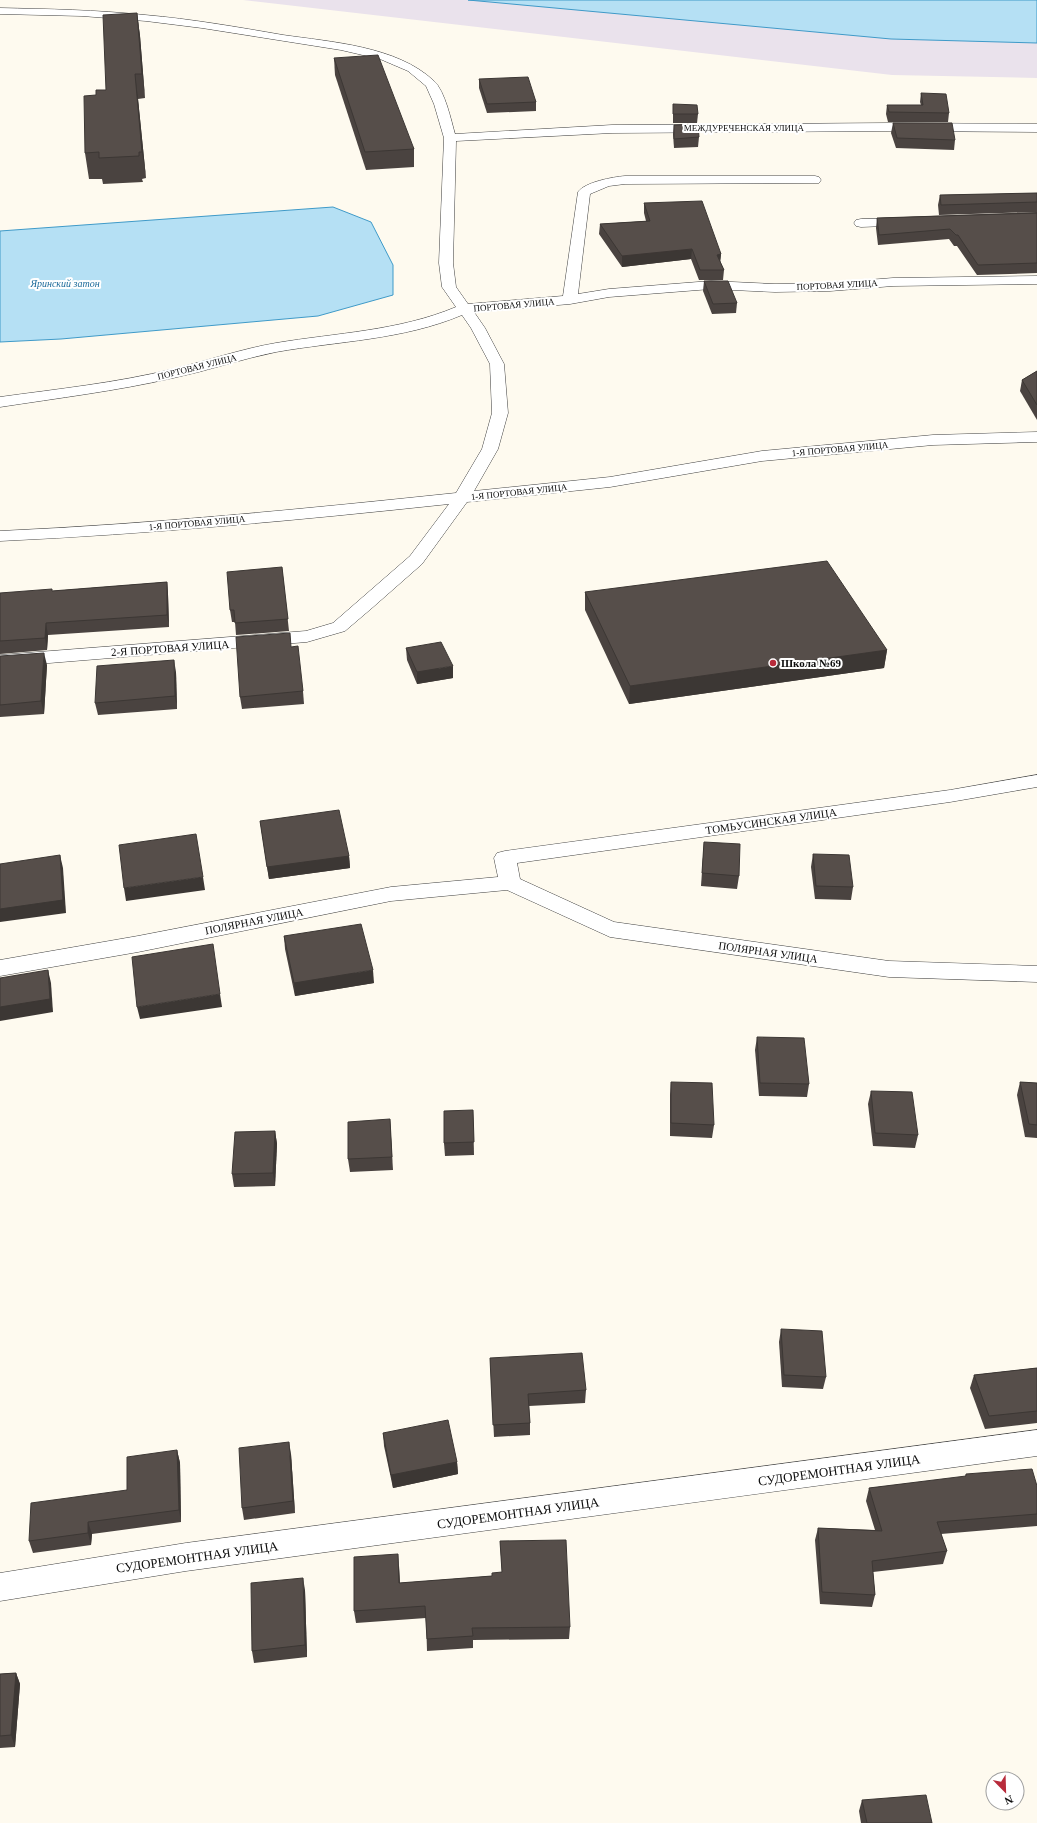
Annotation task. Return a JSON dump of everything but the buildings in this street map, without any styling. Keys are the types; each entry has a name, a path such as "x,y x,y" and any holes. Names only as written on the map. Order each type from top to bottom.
{"street":[{"path":"0,11 82,13 202,25 333,46 384,57 412,69 431,84 440,104 450,138 446,263 449,287 478,328 498,364 500,414 490,449 461,499"},
{"name":"МЕЖДУРЕЧЕНСКАЯ УЛИЦА","path":"450,138 628,129 882,127 1037,128"},
{"path":"570,300 584,192 597,186 625,180 815,180"},
{"path":"861,223 917,221"},
{"name":"ПОРТОВАЯ УЛИЦА","path":"0,402 123,384 173,374 275,348 365,336 438,320 464,309 570,300 608,293 711,285 775,288 830,287 893,282 1037,280"},
{"name":"1-Я ПОРТОВАЯ УЛИЦА","path":"0,536 71,533 309,514 610,482 762,456 933,440 1037,437"},
{"name":"2-Я ПОРТОВАЯ УЛИЦА","path":"0,661 268,640 307,636 339,627 416,560 461,499"},
{"name":"ТОМЬУСИНСКАЯ УЛИЦА","path":"510,883 505,858 950,796 1037,781"},
{"name":"ПОЛЯРНАЯ УЛИЦА","path":"0,968 138,944 390,894 510,883 610,929 889,969 1037,974"},
{"name":"СУДОРЕМОНТНАЯ УЛИЦА","path":"0,1587 186,1557 1037,1443"}],"shaded area":[{"path":"243,0 1037,0 1037,78 892,75"}],"water":[{"path":"468,0 1037,0 1037,43 891,39"},
{"name":"Яринский затон","path":"333,207 371,222 393,265 393,295 318,316 61,339 0,342 0,231"}],"place":[{"name":"Школа №69","path":"773,663"}]}
